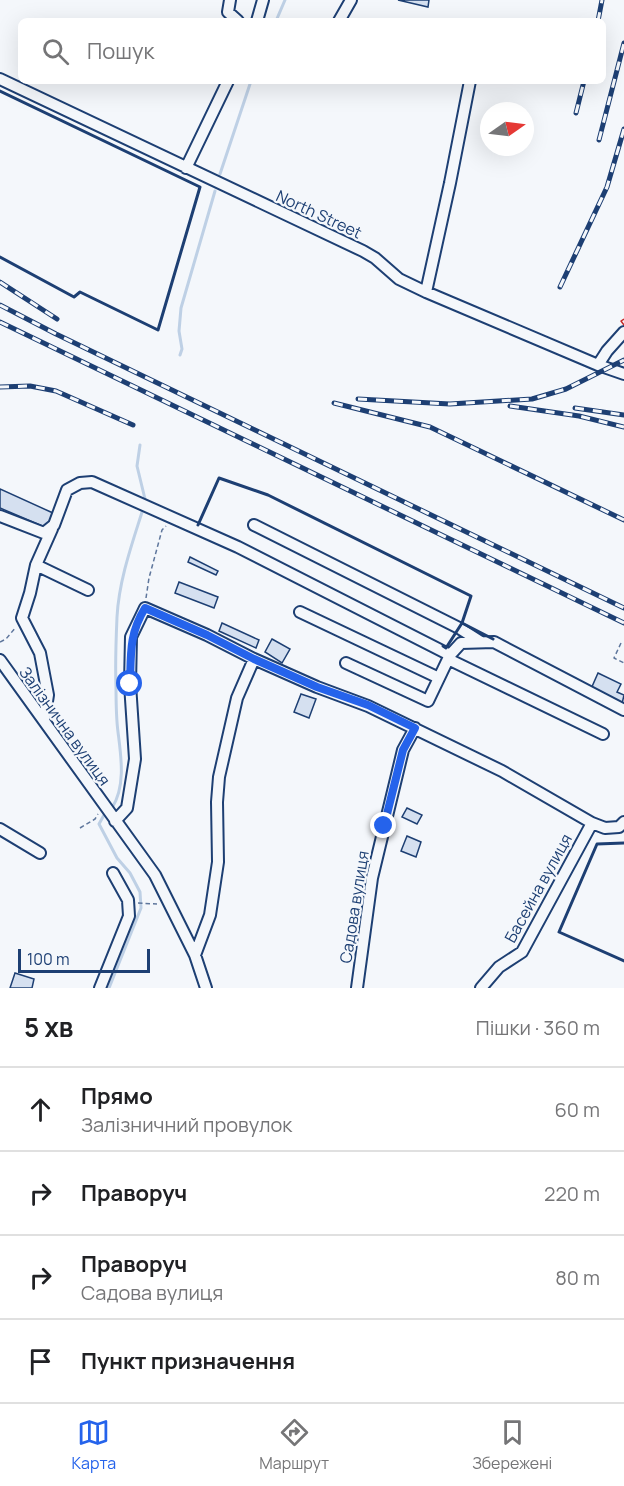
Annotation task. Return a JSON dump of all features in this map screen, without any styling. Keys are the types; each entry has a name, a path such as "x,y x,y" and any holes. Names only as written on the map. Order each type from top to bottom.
{"street":[{"path":"230,0 228,12 235,18"},
{"path":"258,18 263,0"},
{"path":"341,18 351,0"},
{"name":"North Street","path":"0,79 363,251 375,258 399,279 426,292 624,374"},
{"path":"186,168 227,84"},
{"path":"426,292 469,84"},
{"path":"598,365 624,332"},
{"path":"44,721 48,694 40,654 22,618 36,565 67,490 80,483 92,482 238,547 603,734"},
{"path":"0,516 44,533 54,525"},
{"path":"254,525 482,642"},
{"path":"36,565 88,590"},
{"path":"109,813 127,808 135,759 130,684 131,637 145,608 317,687 368,705 502,771 591,823 605,828 619,827 624,822"},
{"path":"300,612 439,678"},
{"path":"346,663 428,701 449,657 461,643 494,642 624,710"},
{"path":"195,955 210,915 218,862 219,777 237,698 254,659"},
{"name":"Залізнична вулиця","path":"0,660 155,875 195,955 206,988"},
{"name":"Садова вулиця","path":"357,988 372,878 403,750 415,728"},
{"name":"Басейна вулиця","path":"481,988 499,967 522,952 591,823"},
{"path":"0,829 40,853"},
{"path":"100,988 129,916 128,900 113,873"}],"path":[{"path":"145,608 148,578 162,530 174,518"},
{"path":"0,642 6,639 22,618"},
{"path":"621,644 614,658 624,663"},
{"path":"80,828 109,813"},
{"path":"136,904 147,902"}],"building":[{"path":"398,0 429,0 428,7"},
{"path":"0,489 53,513 47,528 0,508"},
{"path":"190,557 218,571 216,575 188,562"},
{"path":"179,582 218,597 214,608 175,593"},
{"path":"222,623 259,640 256,648 219,631"},
{"path":"272,639 290,649 282,663 265,652"},
{"path":"598,673 621,684 617,692 624,695 622,704 591,689"},
{"path":"301,694 316,699 309,718 294,712"},
{"path":"407,808 422,815 417,824 402,817"},
{"path":"407,836 421,842 416,857 401,851"},
{"path":"15,973 34,979 32,988 10,988"}],"waterway":[{"path":"277,18 285,0"},
{"path":"220,174 250,84"},
{"path":"180,355 182,349 179,331 181,308 215,191"},
{"path":"140,445 137,466 145,499"},
{"path":"112,808 121,781 116,703 118,603 127,562 143,509"},
{"path":"104,815 99,824 117,858 130,873 140,892 141,908 109,988"}],"railway":[{"path":"599,18 602,0"},
{"path":"599,140 624,43"},
{"path":"576,113 583,84"},
{"path":"560,287 607,187 624,129"},
{"path":"0,282 57,319"},
{"path":"0,305 624,608"},
{"path":"0,322 624,623"},
{"path":"358,399 450,404 532,399 566,389 624,360"},
{"path":"0,387 30,386 56,391 133,425"},
{"path":"334,403 430,427 624,520"},
{"path":"510,406 579,416 624,427"},
{"path":"575,408 624,415"}],"wall":[{"path":"0,91 200,187 158,330 80,292 74,297 0,257"},
{"path":"198,525 219,478 268,495 471,596 462,623 493,639"},
{"path":"443,646 446,648 462,623"},
{"path":"624,843 597,844 559,932 624,961"}],"power":[{"path":"624,319 621,321 624,325"}],"route":[{"path":"130,684 131,637 145,608 207,635 254,659 317,687 368,705 415,728 403,750 384,826"}]}
